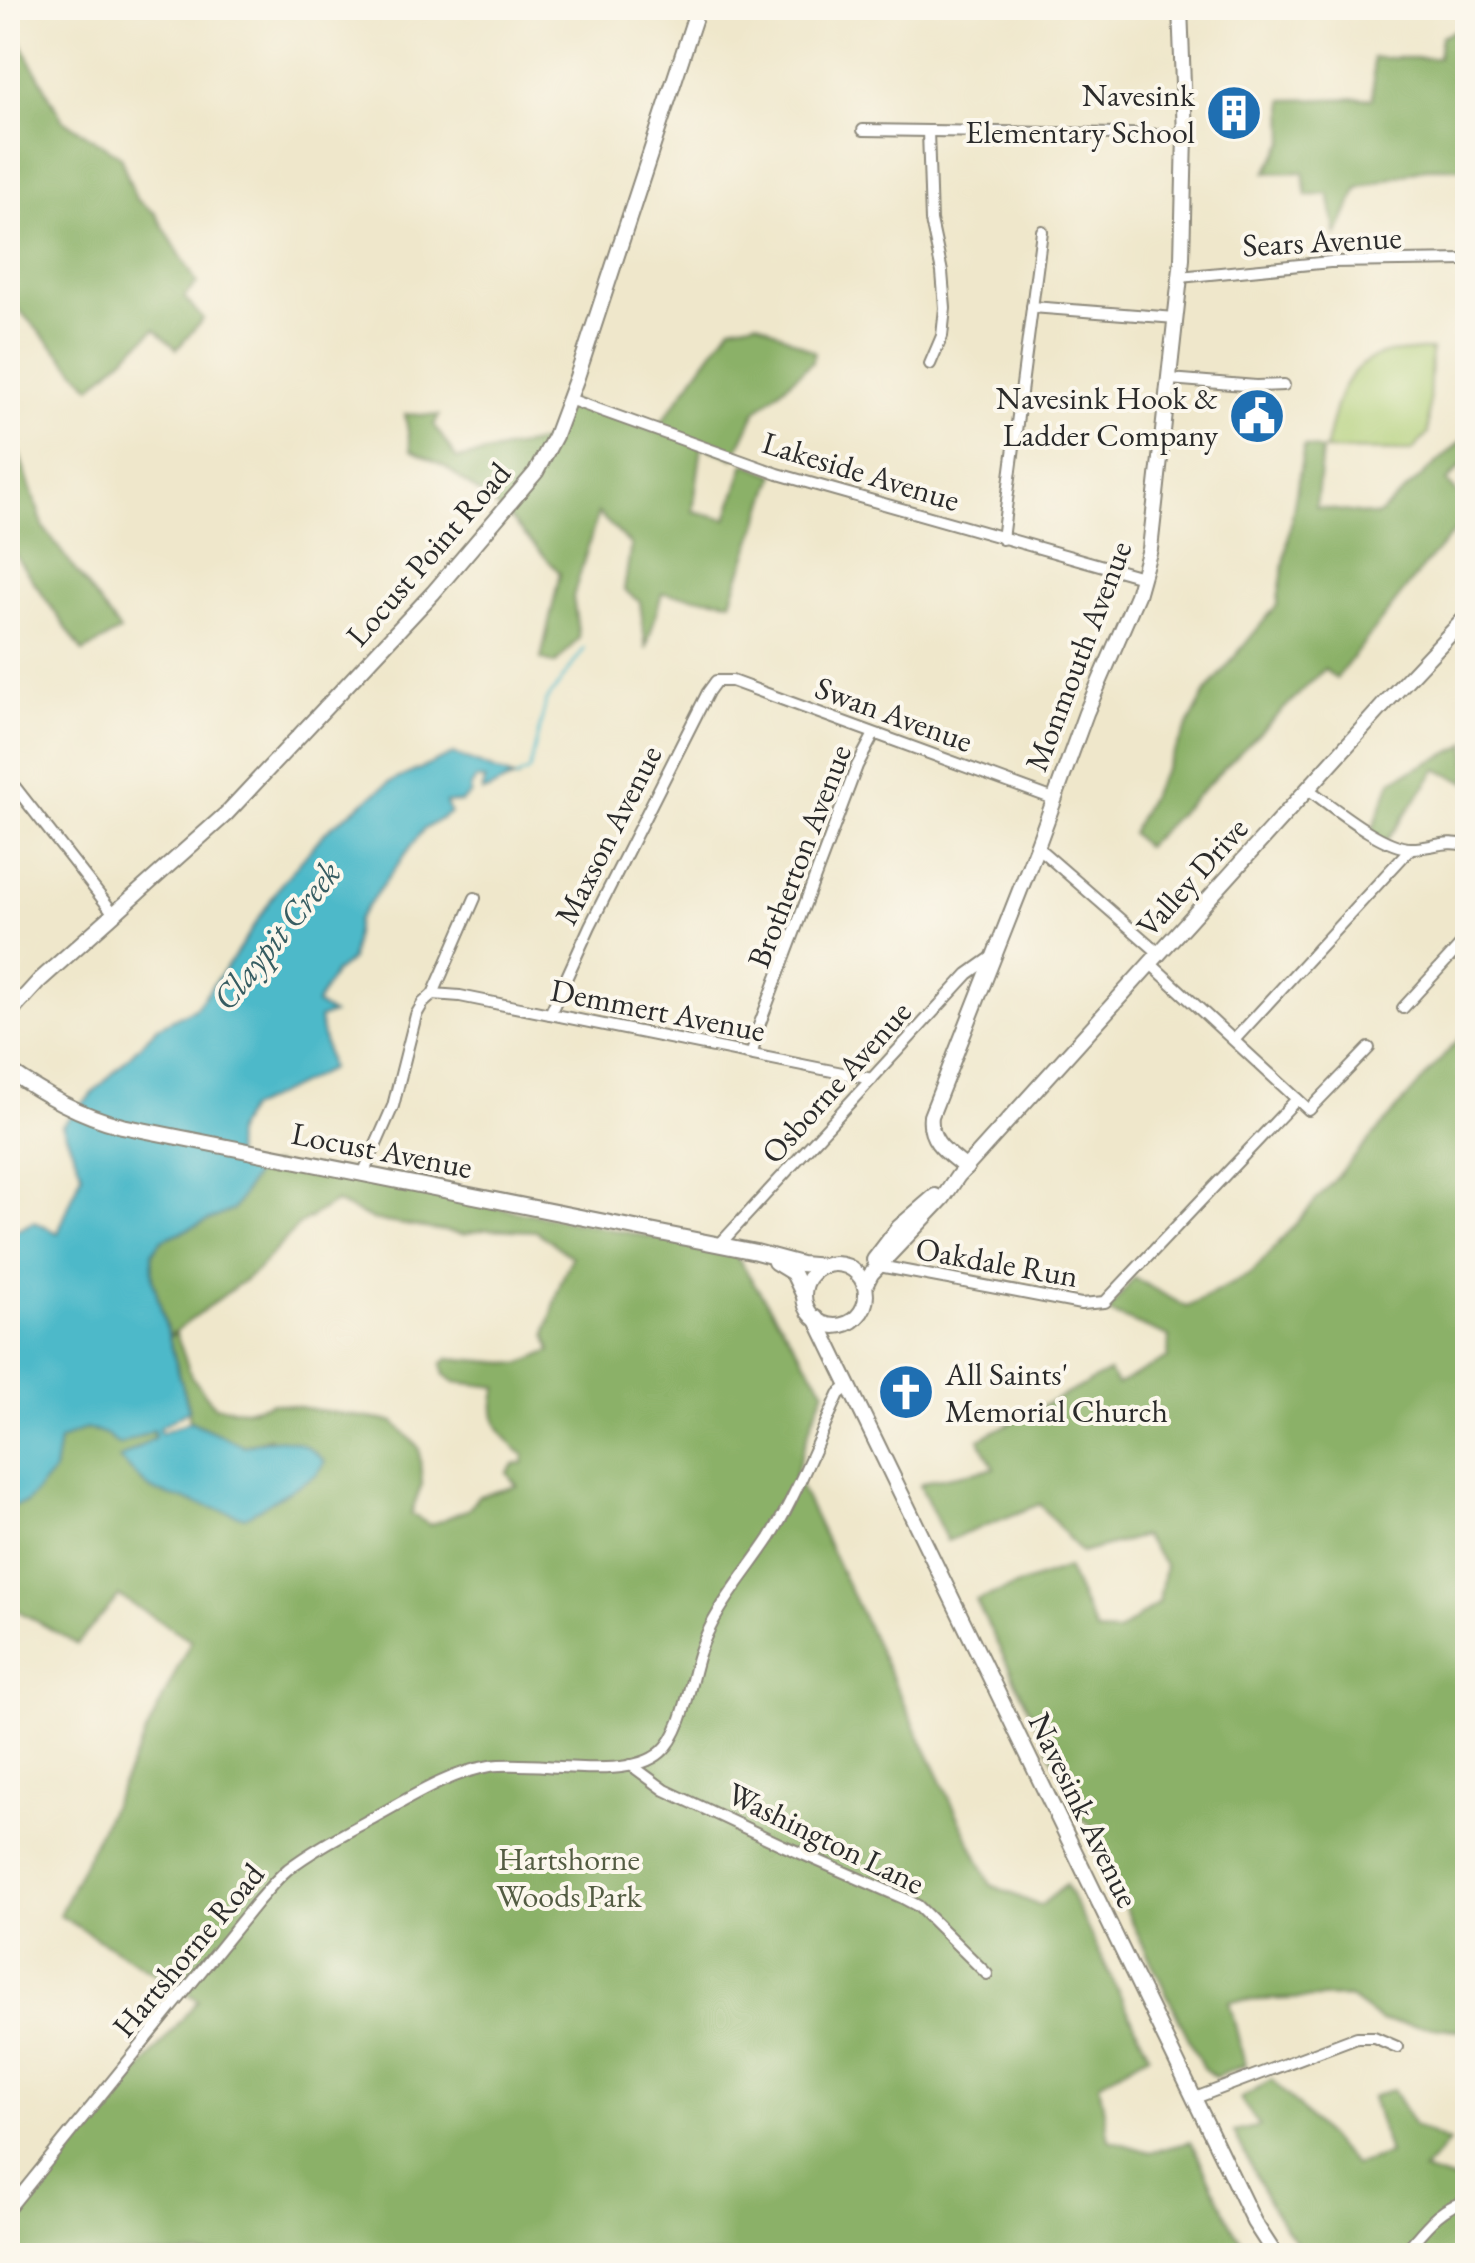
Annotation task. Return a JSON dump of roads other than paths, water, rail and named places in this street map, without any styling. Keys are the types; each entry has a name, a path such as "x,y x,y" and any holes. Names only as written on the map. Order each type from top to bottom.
{"street":[{"name":"Locust Point Road","path":"8,1015 40,980 226,814 477,544 536,472 569,399 698,8"},
{"name":"Monmouth Avenue","path":"962,1172 936,1142 930,1120 1086,713 1128,617 1155,520 1185,208 1180,8"},
{"path":"863,130 1185,135"},
{"path":"928,131 931,221 942,272 944,308 942,336 930,364"},
{"path":"1002,539 1042,230"},
{"name":"Sears Avenue","path":"1180,276 1330,262 1468,260"},
{"path":"1032,307 1176,318"},
{"path":"1170,379 1284,385"},
{"name":"Lakeside Avenue","path":"569,399 778,474 1142,577"},
{"name":"Valley Drive","path":"865,1286 962,1172 1468,615"},
{"name":"Swan Avenue","path":"716,681 732,681 1054,798"},
{"name":"Maxson Avenue","path":"550,1014 590,926 716,681"},
{"name":"Brotherton Avenue","path":"752,1054 857,766 874,734"},
{"path":"8,778 115,915"},
{"path":"1308,789 1369,832 1410,849"},
{"path":"1234,1039 1410,849 1442,842 1468,846"},
{"path":"1037,846 1309,1110 1369,1048"},
{"path":"363,1174 393,1106 416,1015 434,994 475,898"},
{"path":"1403,1008 1468,936"},
{"name":"Osborne Avenue","path":"720,1245 968,974 993,957"},
{"name":"Demmert Avenue","path":"434,994 872,1079"},
{"name":"Locust Avenue","path":"8,1070 73,1110 122,1126 825,1266"},
{"name":"Oakdale Run","path":"879,1266 1082,1304 1105,1302 1297,1099"},
{"name":"Valley Drive","path":"853,1270 872,1264 899,1227 962,1172"},
{"name":"Locust Avenue","path":"756,1252 792,1274 804,1296"},
{"path":"840,1265 853,1270 865,1286 862,1311 854,1320 840,1325 828,1325 816,1318 804,1296 808,1280 825,1266 840,1265"},
{"name":"Navesink Avenue","path":"816,1318 1254,2222 1276,2256"},
{"name":"Navesink Avenue","path":"840,1325 834,1340 849,1386"},
{"path":"631,1765 660,1754 672,1739 712,1623 771,1536 839,1394 849,1386"},
{"name":"Hartshorne Road","path":"9,2205 257,1902 288,1870 315,1850 445,1780 468,1772 504,1765 631,1765"},
{"name":"Washington Lane","path":"631,1765 665,1790 918,1906 987,1974"},
{"path":"1195,2098 1357,2037 1374,2037 1398,2047"},
{"path":"1401,2256 1442,2212 1458,2202 1468,2202"}],"water":[{"path":"453,754 516,778 482,792 485,780 476,779 471,794 461,802 446,803 450,813 423,830 357,920 351,960 334,973 316,1004 332,1014 319,1018 330,1069 248,1109 235,1131 234,1159 257,1171 233,1210 162,1240 152,1253 153,1280 189,1410 159,1428 161,1433 190,1421 244,1446 267,1440 297,1442 325,1462 316,1475 245,1517 151,1490 119,1459 155,1437 154,1430 119,1445 86,1428 59,1441 54,1471 26,1503 8,1507 8,1234 34,1222 58,1233 82,1173 62,1125 158,1027 196,1007 281,884 326,831 390,782"}],"waterway":[{"name":"Claypit Creek","path":"515,778 529,771 546,702 585,648"}],"place":[{"name":"Navesink Elementary School","path":"1234,113"},
{"name":"Navesink Hook & Ladder Company","path":"1257,416"},
{"name":"All Saints' Memorial Church","path":"906,1392"}],"park label":[{"name":"Hartshorne Woods Park","path":"569,1878"}]}
